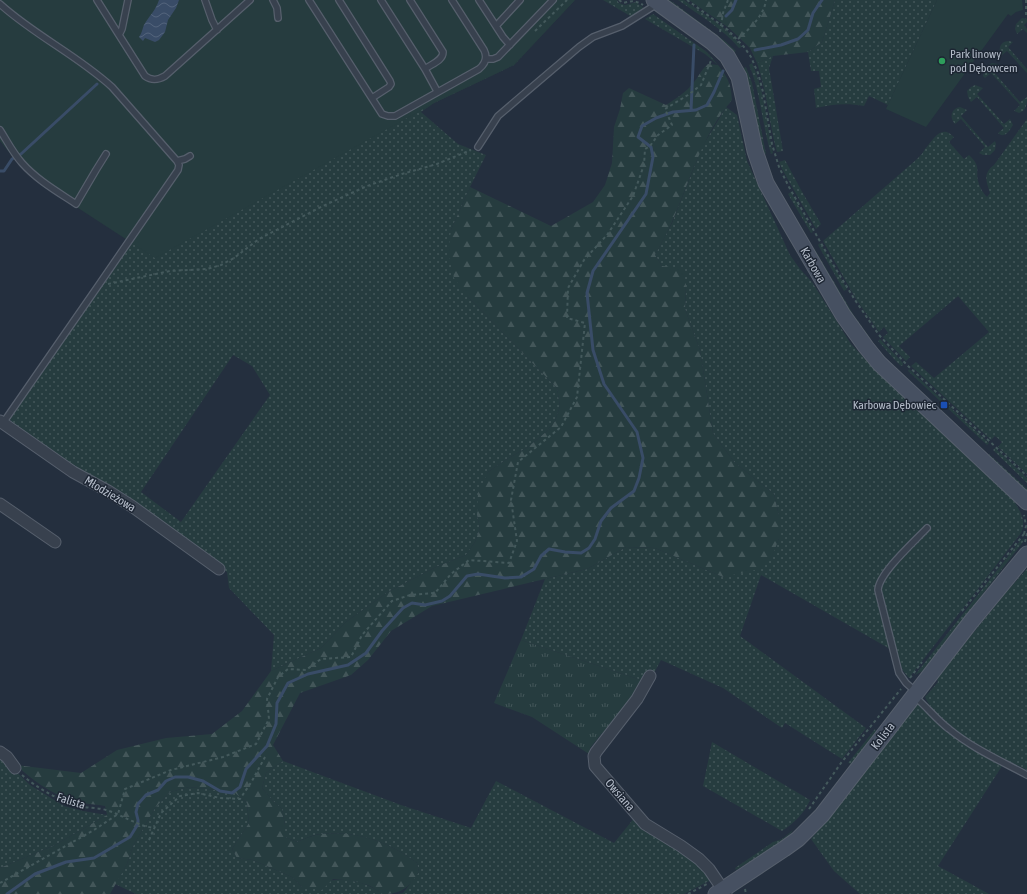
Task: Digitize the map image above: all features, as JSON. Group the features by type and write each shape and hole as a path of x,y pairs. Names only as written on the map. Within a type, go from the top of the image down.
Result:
{"street":[{"name":"Karbowa","path":"657,2 721,49 736,69 743,89 757,157 766,183 853,331 875,358 1025,505"},
{"name":"Młodzieżowa","path":"1,422 73,472 108,491 133,507 219,569"},
{"path":"0,504 55,542"},
{"name":"Kolista","path":"718,888 784,850 810,828 822,815 912,687 990,598 1025,549"},
{"name":"Owsiana","path":"650,676 637,699 596,752 594,756 595,766 645,824 699,859 709,869 718,888"},
{"path":"0,752 7,757 15,768"}],"lane":[{"path":"97,0 145,76 152,80 165,76 250,0"},
{"path":"119,35 122,29 128,0"},
{"path":"205,0 217,30"},
{"path":"273,0 277,8 278,18"},
{"path":"309,0 382,114 388,116 395,116 437,91 479,70 484,65 486,59 484,50 452,0"},
{"path":"339,0 390,81 391,84 389,87 372,98"},
{"path":"381,0 425,69 437,91"},
{"path":"410,0 443,52 441,59 425,69"},
{"path":"496,26 520,0"},
{"path":"486,59 498,57 553,0"},
{"path":"482,1 503,37 510,45"},
{"path":"478,147 498,116 579,47 593,37 622,26 657,2"},
{"path":"0,4 33,31 84,63 100,76 112,87 179,165 178,170 98,286 1,422"},
{"path":"0,130 10,148 23,164 40,180 76,204 106,154"},
{"path":"177,161 185,160 190,156"},
{"path":"927,528 885,573 878,590 897,667 902,678 912,687 922,702 948,729 971,745 1027,775"}],"path":[{"path":"687,0 728,30 738,39 751,57 758,73 763,92 772,144 779,167 789,187 855,300 879,336 899,358 1027,476"},
{"path":"714,29 719,33 723,13 728,0"},
{"path":"738,39 753,26 765,6 766,0"},
{"path":"1026,0 1026,15"},
{"path":"0,883 94,830 118,814 126,790 171,770 223,757 256,744 269,719 267,699 278,677 288,669 306,670 321,659 351,657 362,635 392,601 410,595 435,593 450,574 470,560 509,563 517,541 511,500 518,462 561,427 577,397 585,323 567,318 568,288 584,260 607,235 633,196 644,165 645,149 650,146 658,135 672,125 665,108 688,95 701,85 713,55"},
{"path":"98,286 170,271 207,269 221,265 234,258 260,239 323,206 367,186 437,164 478,147"},
{"path":"1025,505 1025,549"},
{"path":"959,614 1026,534"},
{"path":"813,809 830,783 912,687 926,658"},
{"path":"805,814 841,763 912,687"},
{"path":"149,840 161,813 180,796 198,793 220,798 240,799 265,757"},
{"name":"Falista","path":"15,768 33,784 69,803 104,809 138,824 154,828"},
{"path":"688,894 718,888"}],"green space":[{"path":"0,0 575,0 514,65 434,103 155,258 38,182 20,166 0,141"},
{"path":"575,0 514,65 434,103 421,112 458,144 486,155 451,230 468,297 557,388 560,406 555,421 546,432 528,447 488,472 477,515 480,528 475,542 466,555 436,567 388,592 346,622 321,648 271,671 274,635 229,588 227,572 135,504 10,424 11,420 9,418 131,242","holes":["233,355 252,366 270,395 181,522 141,492"]},
{"path":"603,0 617,0 619,3 625,5 636,2 645,9 632,17"},
{"path":"664,0 669,0 674,3 736,51 732,53"},
{"path":"678,0 684,0 715,21 730,33 742,47 739,48 718,28"},
{"path":"689,0 835,0 822,42 808,52 773,56 757,63 750,48 729,28"},
{"path":"835,0 937,0 888,105 869,96 864,106 840,104 816,108 814,89 821,87 819,71 811,71 808,52 822,42"},
{"name":"Park linowy pod Dębowcem","path":"937,0 1022,0 1023,10 1016,12 1011,16 1008,14 926,127 886,109"},
{"path":"653,14 707,52 718,65 705,54 645,19"},
{"path":"1022,18 1027,19 1027,22 1024,25 1027,29 1027,33 1023,29 1017,34 1015,29 1016,24"},
{"path":"1004,42 1013,42 1008,47 1027,69 1027,73 1007,51 1001,56 1000,46"},
{"path":"773,56 769,68 783,151 777,152 757,63"},
{"path":"752,63 763,96 773,153 771,154 765,132 759,98 749,65"},
{"path":"992,63 998,64 992,70 1020,102 1027,97 1026,107 1023,111 1019,113 1014,111 1020,105 991,73 985,78 983,76 985,67"},
{"path":"708,64 718,65 724,74 730,85 732,100 712,128 672,222 655,255 662,266 682,268 686,285 685,309 700,350 713,433 734,462 774,494 779,516 779,538 772,557 755,570 723,577 655,548 626,547 587,569 432,606 391,631 368,660 351,675 300,693 273,745 283,761 266,773 262,788 282,809 285,825 285,837 297,842 321,834 347,834 372,839 395,849 417,863 419,872 409,885 401,891 383,894 365,884 333,879 322,890 302,887 292,877 253,860 237,858 232,849 249,823 247,803 234,792 189,787 170,792 155,808 133,846 127,864 110,894 0,894 0,868 55,845 107,815 105,806 83,803 56,794 28,776 16,765 81,773 117,750 166,738 212,734 242,711 271,671 321,648 346,622 388,592 436,567 466,555 475,542 480,528 477,515 478,493 488,472 528,447 546,432 555,421 560,406 557,388 468,297 454,278 448,253 451,230 470,187 551,226 593,202 605,185 612,163 614,127 623,93 629,88 666,105 688,89"},
{"path":"746,67 752,83 766,154 763,153 742,69"},
{"path":"975,85 983,88 977,94 1004,124 1010,119 1013,125 1005,135 1000,135 998,133 1004,128 977,97 971,102 968,97 967,91"},
{"path":"726,107 737,115 747,161 790,255 812,282 851,344 880,375 1014,501 1023,520 1023,529 1021,533 909,678 903,671 897,653 761,575 740,636 866,728 842,759 785,723 782,728 723,688 661,660 653,675 644,681 521,640 545,579 587,569 626,547 655,548 723,577 772,556 779,538 779,516 774,494 734,462 713,433 700,350 685,309 686,285 662,266 655,255 672,223 702,147"},
{"path":"960,107 967,110 961,116 988,147 995,141 995,150 990,155 983,155 979,153 985,147 961,119 955,124 953,121 953,111"},
{"path":"1027,119 1027,474 998,447 1002,442 995,436 991,440 911,366 916,362 934,378 989,332 958,296 899,346 910,357 906,361 883,337 888,333 884,327 879,332 856,299 823,241 917,159 934,138 941,132 949,133 954,137 949,142 964,159 969,155 976,163 978,180 982,191 987,197 990,193 986,178 988,171 994,165"},
{"path":"785,160 821,224 816,229 782,169 779,162"},
{"path":"791,192 813,232 811,233 788,194"},
{"path":"820,243 847,289 844,291 818,245"},
{"path":"814,248 853,314 870,338 867,340 813,251"},
{"path":"880,339 903,363 903,365 901,366 878,341"},
{"path":"909,369 989,443 987,445 908,371"},
{"path":"995,448 1027,478 1027,483 993,450"},
{"path":"989,454 1027,489 1027,495 987,457"},
{"path":"1024,538 1023,542 923,671 915,675 1020,541"},
{"path":"1027,569 1027,770 994,754 954,729 936,713 925,697 938,682 937,678 1007,591"},
{"path":"521,640 644,681 607,736 602,733 590,748 593,752 592,756 532,717 494,703"},
{"path":"916,704 920,705 947,732 1002,766 938,866 989,894 860,894 834,871 811,839 836,809"},
{"path":"875,729 878,734 852,764 848,763"},
{"path":"712,742 810,800 802,814 782,831 703,786"},
{"path":"0,756 30,785 64,806 107,815 55,845 0,868"},
{"path":"283,761 401,805 471,828 496,781 614,843 635,817 687,854 705,871 711,880 684,894 398,894 403,893 419,872 417,863 395,849 372,839 346,834 320,834 297,842 285,837 285,825 282,809 262,788 266,773"},
{"path":"189,787 234,792 247,803 249,823 232,849 237,858 253,860 292,877 302,887 327,881 343,880 360,883 385,894 136,894 115,884 127,864 133,846 155,808 170,792"},
{"path":"793,830 784,840 736,870 735,868 773,842 782,839"}],"water":[{"path":"159,0 179,0 176,8 168,20 165,32 159,40 155,42 145,38 143,41 139,37 144,25 158,4"}],"waterway":[{"path":"726,16 732,10 736,0"},
{"path":"755,50 781,45 798,39 808,30 813,13 822,0"},
{"path":"691,110 694,45"},
{"path":"7,894 35,874 66,862 94,858 130,837 138,824 136,812 138,804 146,795 158,790 166,781 175,777 188,777 203,781 220,791 232,793 240,787 246,769 267,746 276,724 277,703 288,683 308,674 348,665 366,653 382,631 403,608 412,603 425,605 442,601 450,596 467,576 478,574 505,578 521,577 534,569 541,556 549,549 581,553 589,548 595,539 601,521 611,508 634,491 639,478 643,458 637,432 604,384 593,350 587,293 593,271 646,194 653,157 651,147 638,137 642,126 656,118 673,112 696,110 707,105 723,71"},
{"path":"0,171 4,171 12,159 21,154 97,84"}],"place":[{"name":"Park linowy pod Dębowcem","path":"942,61"},
{"name":"Karbowa Dębowiec","path":"944,405"}]}
